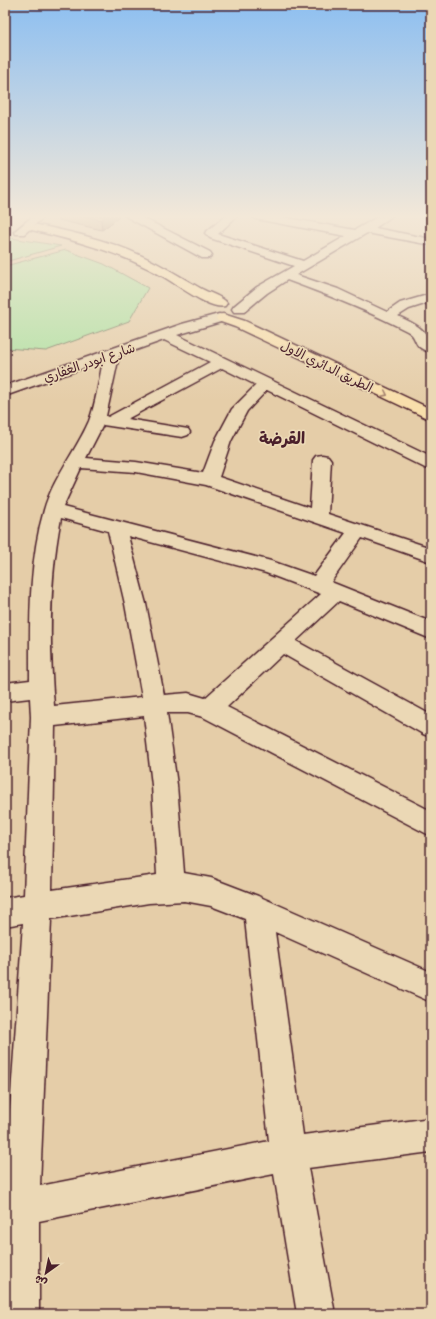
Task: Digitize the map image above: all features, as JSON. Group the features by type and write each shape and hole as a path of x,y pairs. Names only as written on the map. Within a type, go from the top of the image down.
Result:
{"main road":[{"path":"150,278 206,309 213,304 222,302"},
{"path":"174,278 205,296 222,302"},
{"name":"الطريق الدائري الاول","path":"222,302 232,304 249,318 431,402"},
{"name":"الطريق الدائري الاول","path":"206,309 209,315 247,327 431,415"},
{"path":"221,318 232,317 239,310"}],"street":[{"path":"239,310 262,290 283,278"},
{"path":"291,278 333,292 414,329 419,334 424,345 431,348"},
{"path":"222,302 262,290"},
{"path":"389,317 405,304 431,298"},
{"name":"شارع ابودر الغفاري","path":"169,334 206,309"},
{"name":"شارع ابودر الغفاري","path":"5,391 169,334 221,318"},
{"path":"169,334 220,363 431,464"},
{"path":"20,1314 13,1208 38,906 43,717 41,688 41,590 46,546 53,510 62,488 76,462 103,421 112,354"},
{"path":"103,421 171,390 220,363"},
{"path":"209,480 223,441 240,409 265,384"},
{"path":"103,421 182,432"},
{"path":"318,516 322,460"},
{"path":"76,462 136,467 209,480 431,555"},
{"path":"53,510 271,568 431,631"},
{"path":"116,527 138,616 154,704 166,793 171,888"},
{"path":"210,709 281,643 327,589 358,530"},
{"path":"281,643 431,727"},
{"path":"5,692 41,688"},
{"path":"43,717 154,704 188,703 210,709 431,824"},
{"path":"5,912 149,889 184,887 211,892 258,910 431,987"},
{"path":"258,910 288,1154 316,1314"},
{"path":"13,1208 288,1154 431,1135"}],"green space":[{"path":"5,278 129,278 148,288 129,321 46,351 5,348"}],"district":[{"name":"القرضة","path":"282,438"}]}
